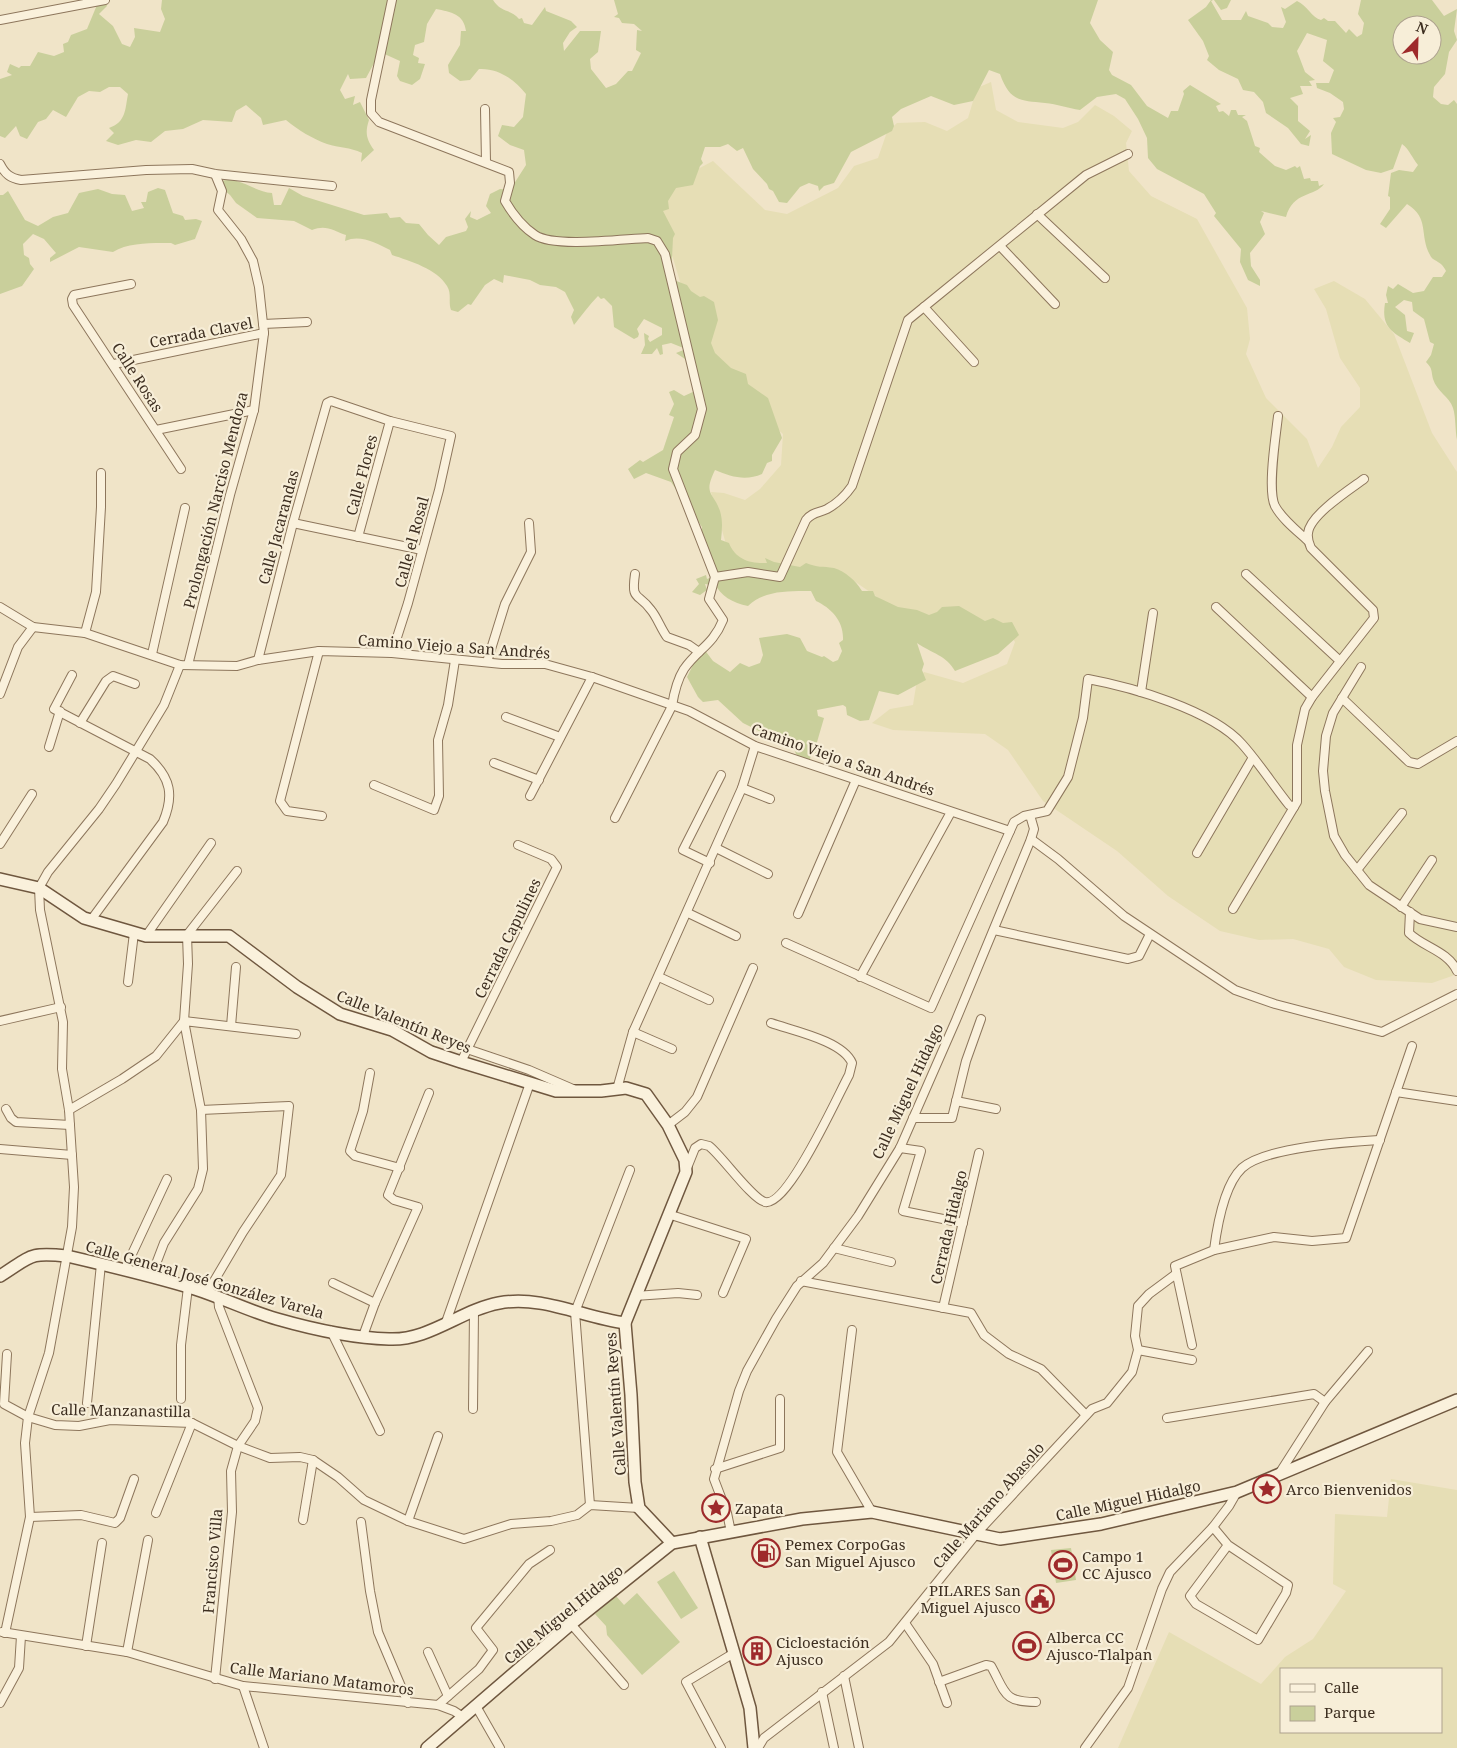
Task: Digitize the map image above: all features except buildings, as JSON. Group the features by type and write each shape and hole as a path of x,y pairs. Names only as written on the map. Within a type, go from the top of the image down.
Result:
{"street":[{"path":"0,20 105,0"},
{"path":"392,0 371,100 371,113 379,122 509,172 510,183 505,201 512,213 535,235 551,242 648,238 657,241 665,254 702,409 695,435 678,452 673,469 715,577 709,599 723,620 717,634 684,669 675,689 672,706 614,818"},
{"path":"485,109 486,162"},
{"path":"715,577 748,572 780,578 806,520 811,514 825,510 844,497 852,486 908,320 1086,175 1128,154"},
{"path":"0,164 5,173 21,180 146,170 192,169 215,174 332,186"},
{"name":"Prolongación Narciso Mendoza","path":"39,888 48,872 99,809 164,705 184,665 254,410 264,333 259,287 253,261 241,239 218,210 222,191 215,174"},
{"path":"1037,214 1105,278"},
{"path":"1000,246 1055,304"},
{"name":"Calle Rosas","path":"131,284 74,295 72,299 73,304 181,469"},
{"path":"924,307 974,362"},
{"path":"262,324 307,322"},
{"name":"Cerrada Clavel","path":"114,364 264,333"},
{"name":"Calle Jacarandas","path":"258,660 293,523 329,401 390,421"},
{"path":"156,430 254,410"},
{"path":"1233,908 1297,802 1297,745 1305,709 1312,697 1374,618 1374,610 1311,548 1307,540 1290,525 1274,505 1272,490 1278,416"},
{"name":"Calle el Rosal","path":"390,421 451,436 439,490 408,603 392,653"},
{"name":"Calle Flores","path":"358,537 390,421"},
{"path":"85,633 96,592 101,507 100,473"},
{"path":"1307,540 1308,531 1316,518 1364,479"},
{"path":"152,654 185,508"},
{"path":"293,523 422,550"},
{"path":"487,662 505,604 531,552 529,523"},
{"path":"635,574 633,590 638,600 651,610 667,637 689,645 699,652"},
{"path":"1246,574 1340,661"},
{"path":"1216,607 1312,697"},
{"name":"Camino Viejo a San Andrés","path":"0,608 33,627 85,633 184,665 237,666 258,660 319,652 392,653 455,660 545,664 592,676 689,711 755,746 1010,832"},
{"path":"1141,692 1153,613"},
{"path":"0,694 18,647 33,627"},
{"path":"319,652 280,801 287,811 322,816"},
{"path":"374,785 434,810 439,796 438,740 448,705 455,660"},
{"path":"1361,667 1333,714 1326,736 1323,771 1324,791 1334,836 1356,870 1369,885 1420,919 1457,928"},
{"path":"72,675 54,709 150,759 162,770 169,786 170,806 163,822 91,920"},
{"path":"80,723 106,681 113,676 124,678 134,684"},
{"path":"530,796 592,676"},
{"path":"786,942 930,1008 1014,822 1030,815 1047,811 1068,777 1084,718 1088,679 1141,692 1195,714 1225,730 1242,744 1289,805 1294,807"},
{"path":"1342,698 1408,762 1418,764 1457,741"},
{"path":"49,747 60,711"},
{"path":"506,717 560,738"},
{"path":"617,1089 633,1032 688,914 742,788 755,746"},
{"path":"1197,853 1252,759"},
{"path":"494,763 539,780"},
{"path":"710,863 683,850 721,776"},
{"path":"798,914 856,780"},
{"path":"742,788 770,799"},
{"path":"0,844 32,794"},
{"path":"860,977 951,812"},
{"path":"1356,870 1402,813"},
{"path":"1030,815 1034,829 1031,839 1124,916 1235,990 1275,1004 1382,1032 1457,994"},
{"name":"Calle Miguel Hidalgo","path":"731,1532 727,1513 716,1489 714,1479 715,1469 747,1371 776,1319 801,1281 822,1263 834,1248 866,1204 900,1148 1031,839"},
{"path":"146,936 211,842"},
{"name":"Cerrada Capulines","path":"461,1062 557,867 551,860 518,845"},
{"path":"716,848 768,874"},
{"path":"1401,907 1432,860"},
{"path":"151,1277 164,1243 198,1189 203,1169 201,1110 184,1021 188,964 187,935 237,871"},
{"name":"Calle Valentín Reyes","path":"0,879 39,888 91,920 146,936 230,936 297,987 340,1014 392,1030 432,1052 461,1062 556,1091 626,1088 646,1094 668,1125 685,1160 686,1172 625,1323 635,1482 639,1508"},
{"path":"2,1632 30,1517 25,1443 28,1417 49,1353 72,1227 74,1187 69,1110 62,1069 62,1007 49,958 40,910 39,888"},
{"path":"1410,912 1409,933 1414,938 1437,950 1452,963 1457,971"},
{"path":"688,914 736,936"},
{"path":"994,930 1128,959 1138,956 1150,934"},
{"path":"128,982 134,933"},
{"path":"230,1026 236,967"},
{"path":"668,1125 685,1112 697,1096 752,968"},
{"path":"659,977 709,1000"},
{"path":"0,1021 62,1007"},
{"path":"913,1118 952,1118 966,1061 981,1019"},
{"path":"184,1021 296,1034"},
{"path":"69,1110 122,1079 156,1056 184,1021"},
{"path":"686,1172 695,1148 701,1144 709,1146 754,1196 764,1202 772,1202 779,1197 799,1170 845,1083 852,1063 848,1054 834,1045 771,1022"},
{"path":"633,1032 672,1049"},
{"path":"1192,1360 1138,1350 1134,1336 1138,1306 1148,1294 1176,1270 1214,1250 1274,1237 1312,1241 1346,1238 1412,1046"},
{"path":"467,1049 529,1070 579,1091"},
{"path":"370,1073 363,1111 350,1152 355,1156 400,1168"},
{"path":"445,1326 530,1083"},
{"path":"1396,1092 1457,1100"},
{"path":"363,1336 375,1303 418,1208 389,1198 389,1191 429,1093"},
{"path":"956,1101 996,1109"},
{"path":"201,1110 289,1106 281,1175 243,1232 212,1295"},
{"path":"6,1109 11,1118 16,1122 70,1125"},
{"path":"1214,1250 1222,1208 1232,1184 1241,1170 1249,1163 1296,1150 1380,1140"},
{"path":"900,1148 921,1151 903,1211 963,1223"},
{"path":"0,1149 72,1156"},
{"name":"Cerrada Hidalgo","path":"943,1308 979,1153"},
{"path":"590,1506 575,1312 630,1170"},
{"path":"125,1269 167,1180"},
{"path":"668,1214 746,1240 723,1293"},
{"path":"834,1248 891,1262"},
{"name":"Calle General José González Varela","path":"0,1276 28,1257 45,1254 67,1256 125,1269 188,1287 277,1319 331,1331 388,1339 410,1338 445,1326 474,1311 497,1303 516,1300 536,1301 625,1323"},
{"path":"87,1403 101,1264"},
{"path":"1176,1270 1192,1345"},
{"path":"801,1281 971,1314 979,1329 990,1340 1009,1354 1041,1369 1086,1415"},
{"path":"333,1283 375,1303"},
{"path":"181,1399 181,1345 188,1287"},
{"path":"635,1296 678,1293 697,1295"},
{"name":"Francisco Villa","path":"212,1295 219,1307 258,1408 255,1421 238,1446 231,1471 232,1512 215,1679"},
{"path":"473,1409 474,1311"},
{"path":"852,1330 836,1452 872,1512"},
{"path":"331,1331 380,1431"},
{"name":"Calle Mariano Abasolo","path":"756,1748 764,1738 889,1642 977,1534 1086,1415 1092,1409 1108,1403 1132,1372 1138,1350"},
{"path":"1279,1474 1325,1402 1368,1351"},
{"name":"Calle Manzanastilla","path":"7,1354 4,1404 28,1417 55,1425 79,1426 110,1420 192,1423 238,1446 270,1458 300,1457 313,1460"},
{"path":"1167,1418 1314,1394 1325,1402"},
{"path":"715,1469 780,1448 780,1399"},
{"name":"Calle Miguel Hidalgo","path":"427,1748 571,1624 672,1543 802,1519 872,1512 1000,1539 1101,1524 1237,1492 1457,1400"},
{"path":"156,1513 192,1423"},
{"path":"408,1521 438,1436"},
{"path":"303,1520 313,1460 338,1477 364,1500 408,1521 464,1539 511,1524 551,1522 577,1515 590,1506 639,1508 672,1543"},
{"path":"30,1517 81,1515 115,1523 120,1518 134,1479"},
{"path":"1085,1748 1128,1688 1170,1572 1213,1527 1237,1492"},
{"path":"361,1522 370,1591 378,1632 408,1704"},
{"path":"1213,1527 1228,1545 1288,1584 1286,1593 1258,1640 1196,1604 1190,1596 1228,1545"},
{"path":"700,1537 750,1708 756,1748"},
{"path":"127,1652 148,1540"},
{"path":"86,1646 102,1543"},
{"path":"438,1705 479,1669 493,1650 476,1628 529,1564 550,1550"},
{"path":"906,1623 933,1664 947,1703"},
{"path":"571,1624 624,1685"},
{"name":"Calle Mariano Matamoros","path":"2,1632 127,1652 243,1686 408,1704 438,1705 454,1711 463,1717"},
{"path":"0,1702 19,1668 22,1636"},
{"path":"428,1652 448,1696"},
{"path":"721,1748 686,1682 734,1653"},
{"path":"939,1682 986,1665 990,1666 1009,1697 1017,1702 1036,1702"},
{"path":"844,1676 859,1748"},
{"path":"243,1686 264,1748"},
{"path":"822,1692 834,1748"},
{"path":"476,1706 500,1748"}],"shaded area":[{"path":"991,82 996,110 1018,122 1063,128 1078,122 1095,105 1114,116 1132,131 1126,143 1129,171 1151,196 1197,219 1247,308 1250,339 1246,354 1266,398 1307,439 1318,468 1332,447 1341,427 1360,407 1360,388 1340,358 1326,309 1314,289 1334,281 1365,299 1394,334 1432,433 1457,472 1457,973 1452,976 1432,983 1376,980 1344,967 1329,949 1293,939 1259,940 1220,931 1168,896 1117,851 1043,801 1008,750 985,734 893,730 872,723 890,709 913,705 917,680 924,672 963,683 1007,664 1015,642 1003,626 964,615 927,618 902,614 854,581 742,566 730,558 711,492 724,493 745,500 760,489 781,465 783,434 705,366 673,258 660,225 660,200 694,171 713,161 765,210 787,214 838,188 854,166 878,158 887,132 897,123 925,122 947,131 968,118 977,88"},
{"path":"1391,1479 1457,1490 1457,1748 1118,1748 1169,1632 1261,1684 1285,1657 1313,1639 1346,1591 1333,1584 1335,1514 1387,1517"}],"green space":[{"path":"99,0 105,0 107,6 99,14 113,26 122,44 130,47 135,37 134,28 160,32 165,19 161,9 162,0 493,0 499,7 519,19 522,18 524,23 532,25 545,7 546,11 571,21 577,27 570,32 563,43 564,51 580,31 601,31 598,52 590,59 591,69 606,88 616,84 628,71 632,71 641,53 636,50 637,30 642,31 634,24 622,23 619,18 614,17 618,14 614,0 1098,0 1090,23 1100,40 1113,52 1109,70 1112,75 1131,85 1147,106 1168,118 1171,111 1178,111 1184,94 1183,91 1190,85 1221,104 1216,106 1219,112 1223,111 1229,116 1231,110 1236,110 1238,115 1246,115 1242,117 1247,121 1255,146 1260,148 1259,152 1275,166 1286,170 1300,166 1304,179 1310,178 1311,181 1318,181 1319,186 1324,184 1294,203 1286,217 1261,211 1264,213 1260,222 1265,234 1250,253 1251,266 1260,280 1260,286 1248,280 1240,262 1241,249 1214,216 1216,213 1204,194 1157,169 1148,158 1147,138 1138,119 1125,99 1116,94 1097,97 1080,110 1022,100 1012,95 1000,74 989,70 973,101 954,105 931,96 901,109 892,117 894,126 892,131 851,152 834,183 824,186 819,191 818,186 809,183 800,187 787,203 779,202 773,191 769,189 767,184 753,169 743,148 737,151 728,144 720,147 705,147 701,159 703,163 693,185 676,188 668,201 669,209 663,211 675,234 673,238 671,279 687,285 691,291 700,297 704,296 714,302 718,320 711,343 715,353 731,368 746,374 748,384 768,398 782,438 772,455 772,461 767,463 762,474 744,478 727,475 715,470 709,489 721,515 721,540 729,543 739,557 755,563 767,563 765,558 774,562 800,567 806,563 834,568 850,577 862,591 873,591 875,596 898,607 917,610 929,615 937,612 942,607 959,606 985,621 993,618 1003,623 1012,622 1019,635 998,654 955,671 948,661 917,643 924,664 922,670 926,680 898,695 879,691 869,720 860,721 847,715 846,707 843,705 817,710 818,716 824,718 815,749 821,754 811,754 809,765 796,754 794,749 770,734 767,735 743,723 718,700 703,702 698,697 687,677 699,653 704,649 713,661 730,672 740,663 749,667 760,663 763,655 759,638 787,634 800,638 807,651 822,657 824,656 833,662 838,660 842,651 839,643 843,640 843,633 836,616 827,607 816,601 811,591 778,592 762,597 748,606 728,598 714,582 711,585 705,584 707,590 700,595 692,592 699,584 696,579 706,575 707,579 712,577 702,536 702,527 671,482 646,473 634,479 628,469 640,460 643,462 663,450 674,417 669,415 674,404 669,392 674,390 684,396 695,391 698,382 690,376 695,375 688,361 676,353 686,349 671,343 662,345 663,354 660,355 657,348 652,354 641,354 645,345 644,333 649,336 650,342 662,335 662,328 644,319 637,329 638,337 634,339 614,327 612,306 604,298 601,299 598,296 574,325 571,317 574,310 565,292 556,287 540,285 530,280 504,275 503,283 494,279 485,285 471,305 468,304 458,312 451,310 447,286 443,280 430,270 392,255 390,250 368,240 356,238 345,241 346,235 330,229 317,228 312,230 294,221 257,218 236,203 219,186 221,181 241,182 259,190 272,193 274,205 281,205 289,188 303,196 364,215 387,213 390,218 400,217 406,223 419,224 439,245 446,237 466,231 468,227 465,219 471,211 470,217 477,220 491,213 486,206 490,194 500,189 510,190 526,165 524,150 510,145 498,136 502,125 514,127 523,117 526,94 511,79 493,70 479,69 470,80 460,81 449,73 448,65 460,45 461,31 466,31 460,17 436,9 427,24 424,42 415,45 413,55 419,58 418,63 425,64 420,79 412,85 400,81 397,76 400,61 380,52 366,78 350,79 348,74 340,90 345,99 355,96 353,105 360,102 369,120 367,135 374,150 361,162 362,153 322,142 306,134 286,120 263,125 261,118 246,105 236,111 232,122 203,120 183,129 165,131 151,142 136,140 118,145 106,141 114,133 109,128 119,122 124,115 128,94 120,87 109,87 100,92 89,91 78,97 66,117 53,110 46,119 38,122 27,139 20,136 16,126 5,138 0,136 0,79 12,75 7,72 10,64 19,68 21,66 30,66 38,52 54,56 64,52 63,44 68,42 71,35 87,29"},
{"path":"1211,0 1213,0 1211,1 1222,20 1241,20 1246,11 1248,16 1268,23 1272,27 1283,28 1286,22 1281,7 1285,9 1297,1 1304,5 1318,19 1324,18 1328,21 1335,21 1346,33 1349,29 1357,37 1362,34 1364,23 1358,14 1361,0 1432,0 1444,16 1457,9 1454,31 1457,40 1449,52 1445,74 1434,87 1433,97 1441,104 1448,105 1454,100 1457,104 1457,440 1453,408 1435,383 1431,368 1426,362 1431,355 1434,344 1430,342 1424,319 1413,311 1412,302 1404,300 1395,307 1405,315 1407,331 1414,333 1410,343 1389,328 1384,311 1385,303 1388,303 1386,295 1388,286 1393,289 1398,284 1413,293 1424,291 1433,277 1442,277 1446,271 1430,255 1419,215 1407,204 1386,228 1380,224 1390,209 1390,197 1388,196 1391,173 1399,170 1413,172 1418,165 1402,144 1393,169 1381,173 1366,170 1332,154 1331,133 1336,122 1333,118 1340,117 1344,109 1343,102 1330,93 1317,88 1316,83 1329,83 1334,70 1323,61 1327,40 1307,33 1297,51 1305,72 1315,80 1309,81 1312,86 1300,86 1303,94 1290,98 1298,106 1298,121 1310,131 1305,139 1311,135 1309,146 1301,144 1288,128 1266,113 1263,102 1254,92 1243,90 1238,79 1219,70 1207,60 1209,56 1203,41 1188,20 1206,7"},
{"path":"1214,0 1231,0 1227,8 1221,10"},
{"path":"158,188 165,190 173,213 183,216 185,220 196,219 202,221 195,239 175,245 171,243 149,243 126,246 113,252 79,247 50,262 50,258 56,253 44,239 33,234 23,244 24,255 29,258 30,264 34,269 22,286 0,294 0,195 8,191 25,220 38,226 53,217 68,213 79,193 98,189 112,194 125,195 132,211 144,208 141,202 146,202 148,192"},
{"name":"Campo 1 CC Ajusco","path":"1071,1548 1076,1580 1056,1583 1051,1550"},
{"path":"674,1571 698,1608 681,1619 657,1582"},
{"path":"637,1593 680,1642 642,1675 607,1635 606,1626 595,1614 616,1596 624,1605"}],"place":[{"name":"Arco Bienvenidos","path":"1267,1489"},
{"name":"Zapata","path":"716,1508"},
{"name":"Pemex CorpoGas San Miguel Ajusco","path":"766,1553"},
{"name":"Campo 1 CC Ajusco","path":"1063,1565"},
{"name":"PILARES San Miguel Ajusco","path":"1040,1599"},
{"name":"Alberca CC Ajusco-Tlalpan","path":"1027,1646"},
{"name":"Cicloestación Ajusco","path":"757,1651"}]}
